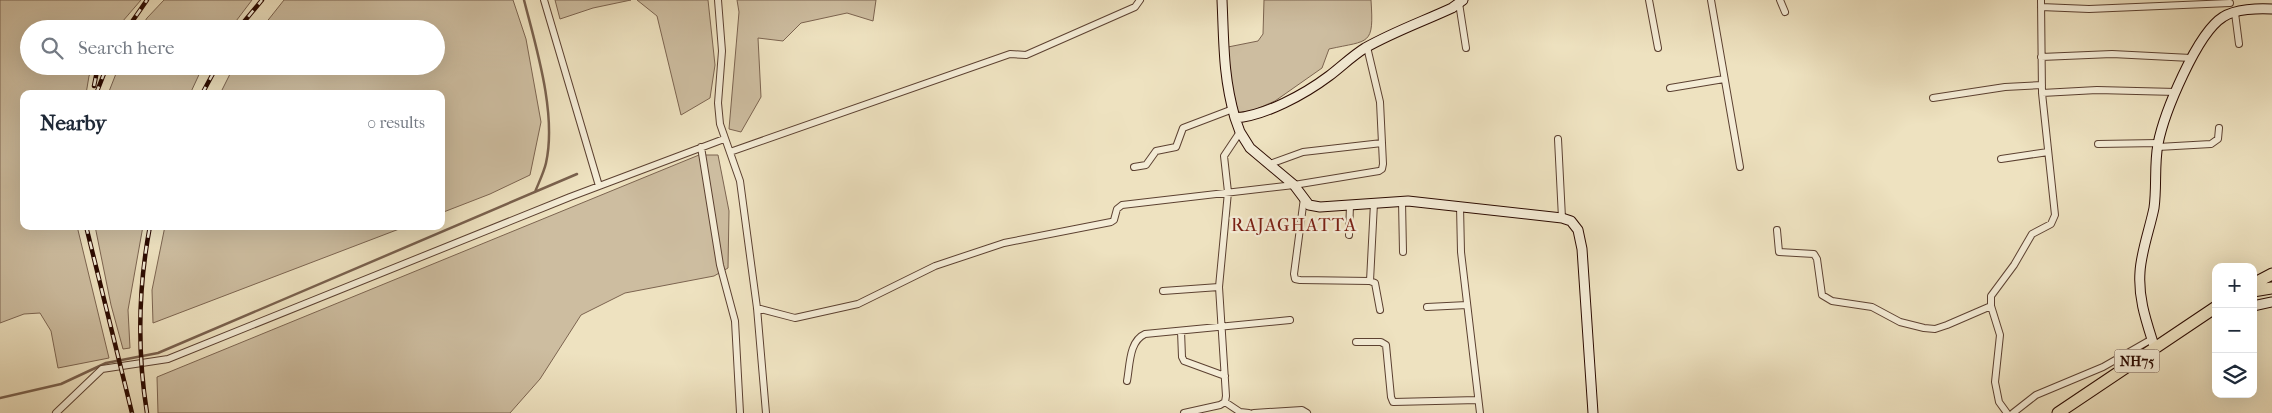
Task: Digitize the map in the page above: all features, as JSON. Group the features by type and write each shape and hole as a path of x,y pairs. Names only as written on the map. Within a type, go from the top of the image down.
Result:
{"highway":[{"path":"2257,282 2272,274"},
{"path":"2257,290 2272,288"},
{"name":"NH75","path":"2058,413 2153,344 2212,310"}],"street":[{"path":"544,0 599,186"},
{"path":"718,0 722,51 718,103 720,124 740,181 757,308 766,413"},
{"path":"730,152 1010,54 1026,55 1135,7 1140,0"},
{"path":"1222,0 1223,62 1240,132 1250,148 1294,185 1309,205 1320,207 1402,201 1562,218 1571,221 1578,230 1582,249 1592,413"},
{"path":"1649,0 1658,48"},
{"path":"1711,0 1740,167"},
{"path":"1780,0 1785,12"},
{"path":"1134,167 1146,164 1156,151 1176,148 1183,128 1234,113 1250,116 1274,108 1328,77 1349,58 1367,47 1461,1 1466,48"},
{"path":"2007,413 1999,402 1995,382 2000,335 1991,306 1993,291 2014,265 2032,234 2054,220 2042,93 2041,4 2089,9 2144,3 2230,2 2239,44"},
{"path":"2013,413 2036,395 2103,368 2153,344 2142,313 2140,271 2154,208 2158,145 2176,92 2191,58 2210,29 2223,17 2267,6"},
{"path":"757,308 796,318 858,304 935,266 1004,243 1111,222 1116,218 1117,208 1122,205 1294,185 1379,171 1382,169 1383,164 1378,91 1367,47"},
{"path":"2042,57 2112,54 2191,58"},
{"path":"1670,88 1724,79"},
{"path":"1933,98 2005,87 2042,85"},
{"path":"2042,93 2097,90 2176,92"},
{"path":"2098,144 2211,144 2218,139 2219,128"},
{"path":"1225,402 1219,286 1228,192 1225,153 1240,132"},
{"path":"56,413 102,369 168,359 599,186 724,139"},
{"path":"1558,139 1562,218"},
{"path":"1270,164 1303,152 1382,143"},
{"path":"701,148 720,265 735,321 740,413"},
{"path":"2001,159 2048,152"},
{"path":"1304,198 1295,279 1370,281 1375,283 1377,287 1380,310"},
{"path":"1402,201 1403,252"},
{"path":"1370,281 1374,203"},
{"path":"1349,235 1350,204"},
{"path":"1460,206 1461,252 1480,413"},
{"path":"1776,230 1779,252 1814,254 1817,259 1822,295 1832,301 1872,307 1900,322 1935,329 1991,306"},
{"path":"1164,291 1219,286"},
{"path":"2257,305 2272,302"},
{"path":"1427,307 1468,305"},
{"path":"1127,381 1134,343 1138,337 1144,334 1181,332 1220,326 1290,320"},
{"path":"1181,332 1182,357 1184,361 1225,376"},
{"path":"1356,342 1381,342 1386,345 1393,402 1478,400"},
{"path":"1184,413 1220,405 1225,402"},
{"path":"1225,402 1234,410 1249,413"},
{"path":"1254,413 1302,410 1308,413"}],"shaded area":[{"path":"0,0 141,0 124,20 20,20 20,75 90,75 87,90 20,90 20,230 78,230 109,358 58,368 51,331 40,313 24,314 0,323"},
{"path":"164,0 252,0 237,20 146,20"},
{"path":"284,0 513,0 526,39 541,122 530,175 490,194 445,211 445,90 222,90 230,75 445,75 445,20 268,20"},
{"path":"555,0 631,0 593,8 560,19"},
{"path":"637,0 708,0 715,65 710,98 681,115 657,16"},
{"path":"737,0 876,0 873,21 847,13 801,23 783,41 758,38 761,97 741,132 729,129 739,12"},
{"path":"1264,0 1371,0 1370,33 1361,42 1329,49 1322,68 1275,101 1252,111 1238,112 1228,70 1228,47 1258,41 1263,34"},
{"path":"115,75 199,75 192,90 110,90"},
{"path":"699,155 718,155 729,211 728,268 714,276 625,293 581,315 540,379 510,413 158,413 157,377"},
{"path":"96,230 142,230 128,310 130,348 123,349 111,305"},
{"path":"164,230 397,230 153,323 152,290"}],"waterway":[{"path":"524,0 544,81 549,123 549,144 546,163 535,192"},
{"path":"0,398 61,384 106,363 158,353 577,174"}],"railway":[{"path":"133,20 147,0"},
{"path":"245,20 262,0"},
{"path":"94,86 96,75"},
{"path":"98,90 103,75"},
{"path":"204,90 212,75"},
{"path":"87,230 132,413"},
{"path":"147,413 140,343 140,320 143,273 149,230"}],"district":[{"name":"RAJAGHATTA","path":"1294,225"}]}
